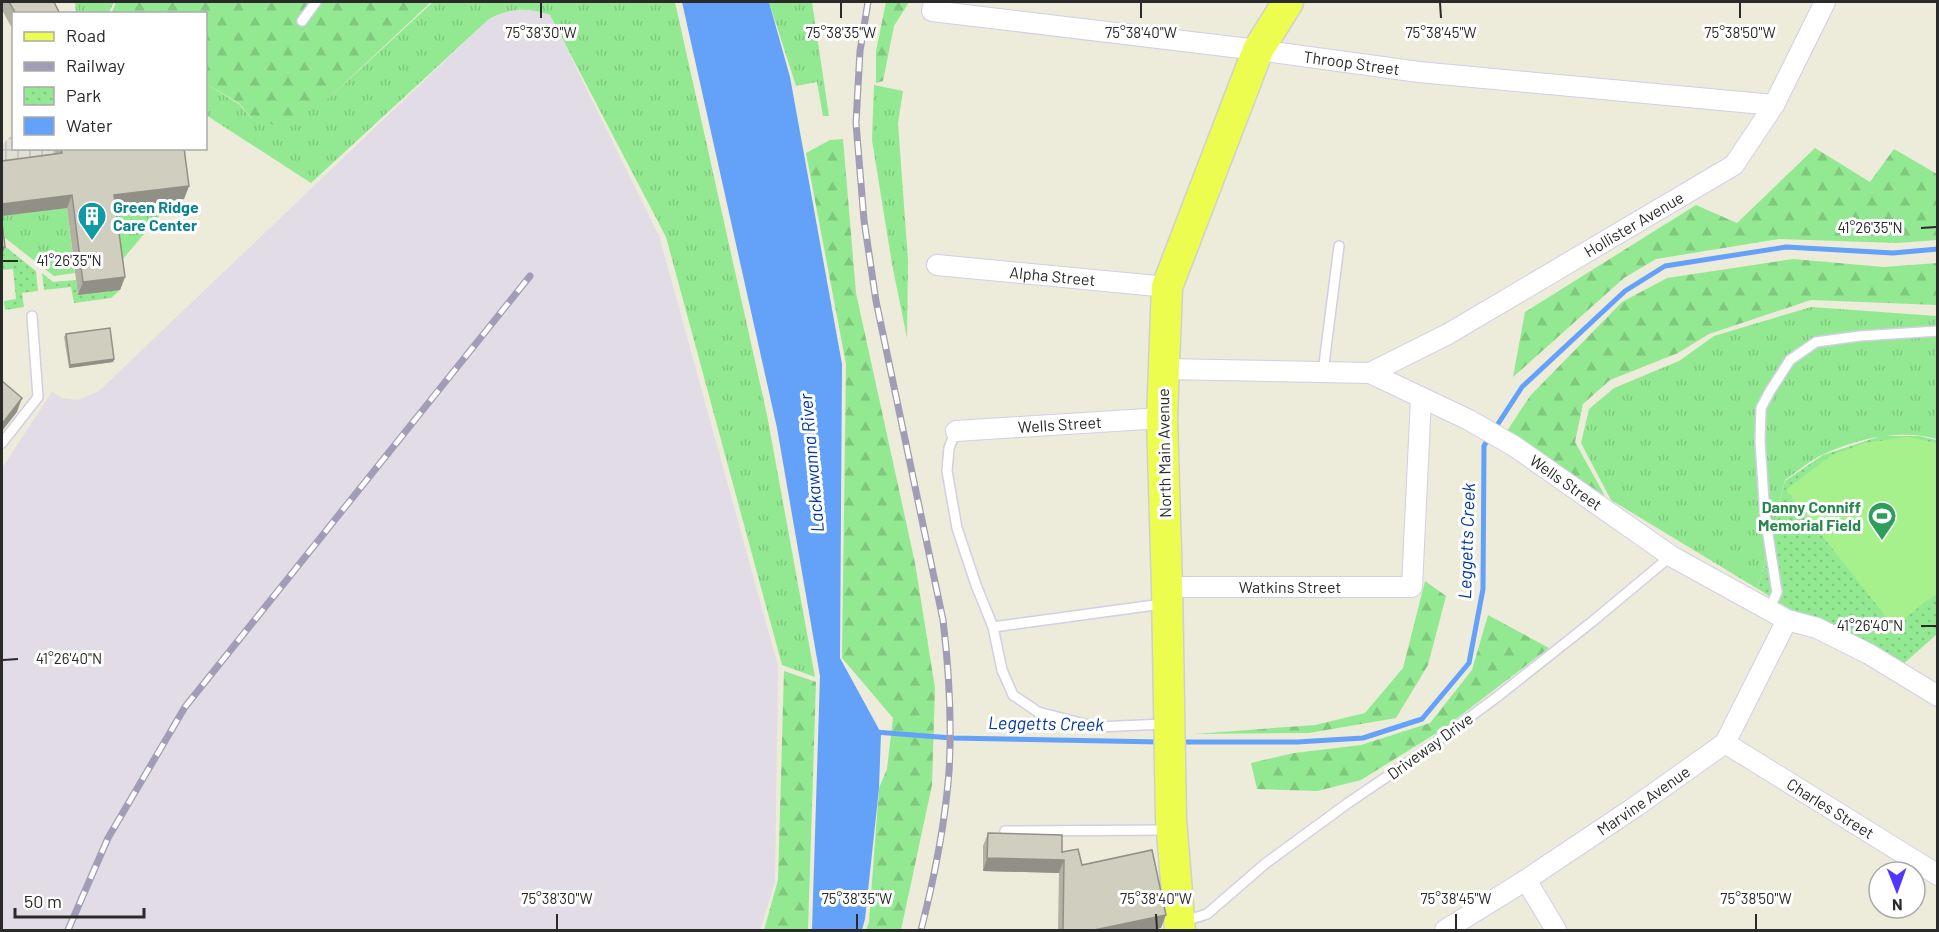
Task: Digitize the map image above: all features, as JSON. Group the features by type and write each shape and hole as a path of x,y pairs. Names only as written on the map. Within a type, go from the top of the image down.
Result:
{"main road":[{"name":"North Main Avenue","path":"1180,926 1170,774 1162,418 1167,287 1258,50 1288,2"}],"street":[{"name":"Hollister Avenue","path":"1370,373 1448,334 1734,165 1774,105 1825,2"},
{"name":"Throop Street","path":"933,6 1419,72 1774,105"},
{"name":"Alpha Street","path":"938,265 1167,287"},
{"name":"Wells Street","path":"1163,369 1370,373 1469,420 1514,446 1671,556 1787,621 1817,628 1869,654 1938,696"},
{"name":"Watkins Street","path":"1167,595 1412,587 1421,398"},
{"name":"Wells Street","path":"956,431 1162,418"},
{"name":"Marvine Avenue","path":"1444,930 1526,880 1725,743 1787,621"},
{"name":"Charles Street","path":"1725,743 1938,875"},
{"path":"1526,880 1556,930"}],"lane":[{"path":"302,21 316,2"},
{"path":"1323,372 1339,246"},
{"path":"2,443 38,397 32,316"},
{"path":"1769,610 1777,592 1765,516 1760,441 1761,408 1770,391 1790,360 1816,342 1860,336 1938,331"},
{"path":"956,431 949,448 947,471 957,528 993,627 1002,670 1013,695 1038,712 1096,727 1170,726"},
{"name":"Driveway Drive","path":"1180,926 1207,914 1266,863 1497,697 1671,556"},
{"path":"993,627 1167,595"},
{"path":"1005,831 1172,830"}],"shaded area":[{"path":"534,9 550,15 659,236 778,666 775,881 760,930 2,930 2,468 52,392 62,398 78,400 99,391 489,19 504,11"},
{"path":"12,135 12,150 54,150 57,167 2,174 2,145"}],"green space":[{"path":"75,2 114,2 109,12 76,12"},
{"path":"116,2 431,2 330,97 300,116 274,125 252,119 239,103 207,85 207,12 112,12"},
{"path":"433,2 675,2 767,415 815,677 782,665 666,237 550,15 519,10 489,19 311,183 207,116 207,85 239,104 252,119 330,97"},
{"path":"769,2 812,2 829,116 823,116 817,82 796,86"},
{"path":"886,2 909,2 894,26 883,81 876,83 876,51"},
{"path":"874,85 903,91 898,123 908,260 907,338 892,264 872,140"},
{"path":"843,139 856,293 915,563 935,688 932,785 901,930 866,930 869,922 879,788 887,769 893,718 842,658 846,364 806,153 830,140"},
{"path":"1815,148 1870,182 1894,149 1937,174 1937,240 1897,243 1779,239 1656,259 1624,278 1513,377 1525,312 1696,205 1737,223"},
{"path":"172,201 117,266 110,209"},
{"path":"67,208 75,273 54,276 5,238 2,216"},
{"path":"2,244 36,271 38,291 22,293 24,307 5,310 4,301 16,299 13,269 2,270"},
{"path":"1793,259 1884,267 1937,263 1937,305 1811,300 1709,334 1678,353 1610,380 1583,404 1575,442 1605,496 1507,431 1530,396 1622,302 1667,278"},
{"path":"42,273 53,282 76,280 78,295 120,290 111,298 74,303 71,287 44,290"},
{"path":"1811,307 1937,316 1937,439 1894,435 1865,440 1837,448 1819,457 1785,480 1758,589 1611,500 1581,443 1589,409 1614,388 1679,361 1714,336"},
{"path":"1881,436 1919,436 1937,440 1937,634 1901,666 1796,613 1758,589 1785,481 1823,455"},
{"name":"Danny Conniff Memorial Field","path":"1907,437 1937,443 1937,593 1894,627 1786,490 1830,456 1865,443"},
{"path":"1425,581 1446,596 1428,665 1396,718 1309,733 1194,734 1315,725 1365,713 1403,668"},
{"path":"1488,615 1549,648 1443,729 1361,780 1317,791 1257,789 1251,763 1294,753 1361,745 1430,723 1472,670"},
{"path":"784,671 816,682 808,930 764,930 778,880"}],"water":[{"name":"Lackawanna River","path":"682,2 769,2 790,77 842,364 840,658 881,733 879,788 862,930 812,930 820,676 777,428"}],"building":[{"path":"9,2 54,2 59,12 15,12"},
{"name":"Green Ridge Care Center","path":"61,150 184,150 189,186 114,195 125,277 83,282 72,195 2,204 2,161 62,153"},
{"path":"2,221 5,247 2,247"},
{"path":"110,328 114,359 70,365 66,334"},
{"path":"2,381 22,398 2,424"},
{"path":"988,833 1062,835 1062,852 1078,849 1082,865 1152,850 1166,915 1094,930 1063,930 1064,860 987,858"}],"waterway":[{"name":"Leggetts Creek","path":"1494,430 1522,387 1625,291 1665,266 1786,247 1893,253 1938,249"},
{"name":"Leggetts Creek","path":"1178,742 1297,742 1363,738 1422,719 1469,663 1483,589 1484,446 1489,437"},
{"name":"Leggetts Creek","path":"875,732 952,738 1160,742"}],"railway":[{"path":"868,2 860,51 856,123 864,220 876,301 943,620 948,677 950,734 945,812 921,930"},
{"path":"68,930 108,838 185,707 530,276"}],"place":[{"name":"Green Ridge Care Center","path":"92,242"},
{"name":"Danny Conniff Memorial Field","path":"1882,542"}]}
